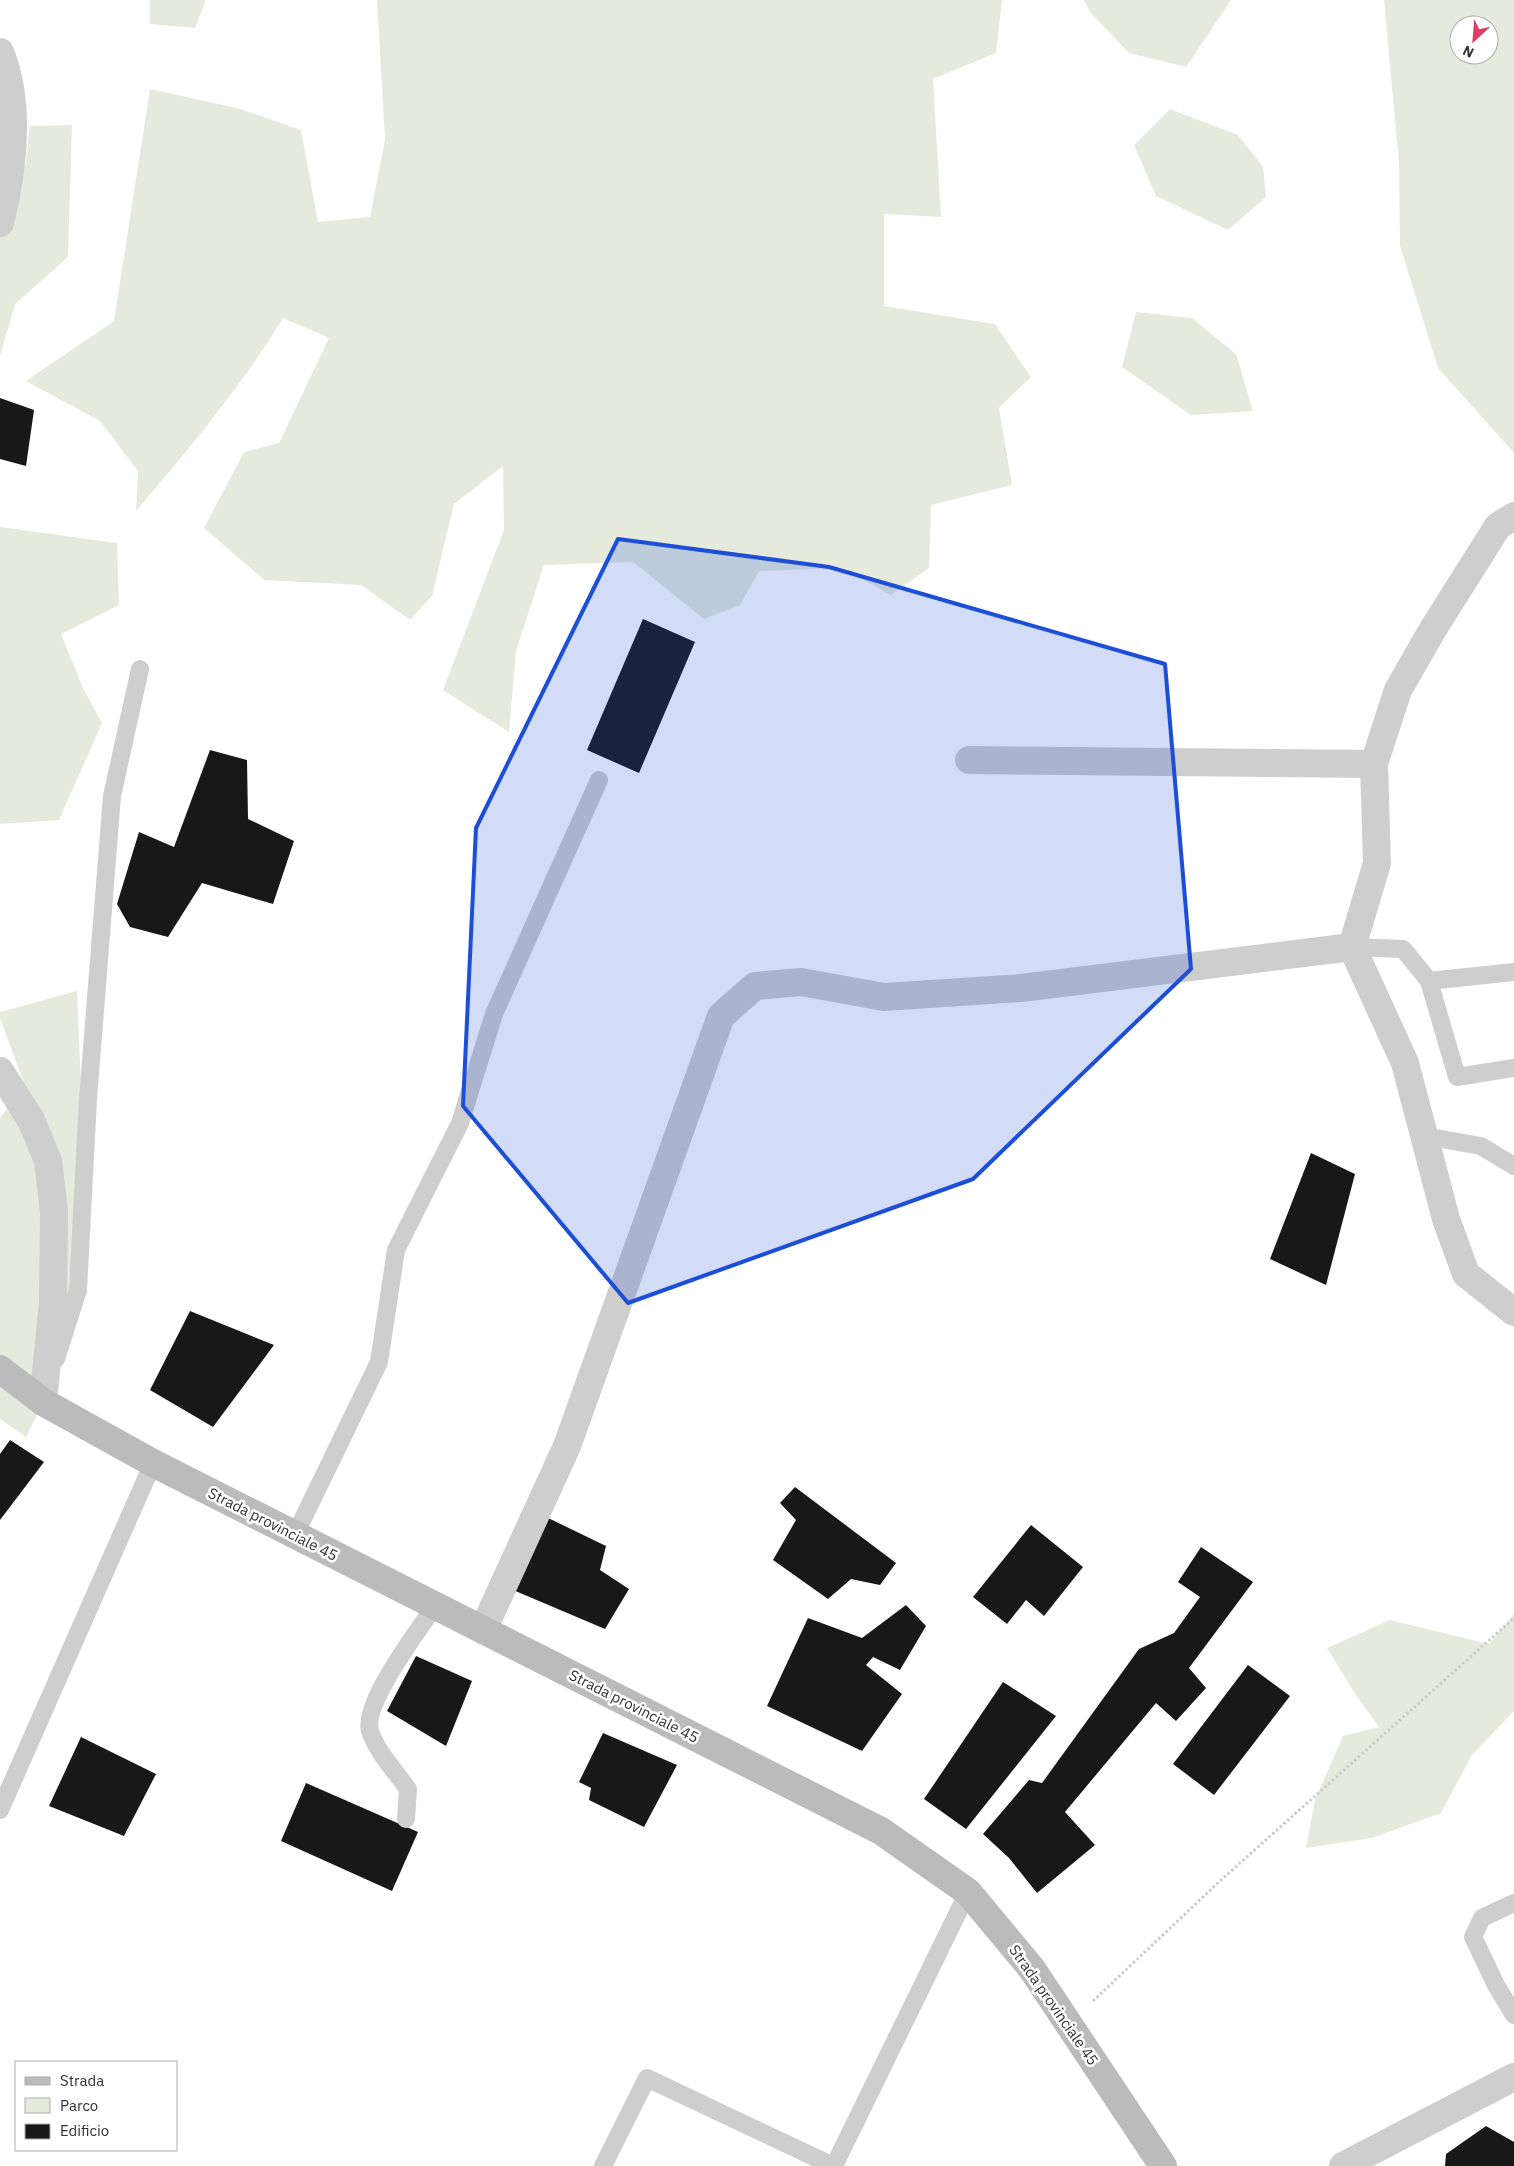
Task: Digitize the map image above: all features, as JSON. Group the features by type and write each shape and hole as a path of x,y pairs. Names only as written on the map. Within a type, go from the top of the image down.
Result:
{"main road":[{"name":"Strada provinciale 45","path":"0,1369 43,1402 153,1463 880,1831 968,1892 1032,1969 1163,2166"}],"street":[{"path":"0,52 7,70 14,117 5,203 0,223"},
{"path":"1514,516 1498,526 1432,629 1398,690 1374,764 1377,863 1352,947 1405,1062 1446,1219 1466,1274 1514,1312"},
{"path":"969,760 1374,764"},
{"path":"483,1630 567,1446 721,1016 755,986 801,982 884,997 972,992 1021,988 1352,947"},
{"path":"0,1071 30,1120 48,1161 54,1212 53,1302 43,1402"},
{"path":"1343,2166 1514,2077"}],"lane":[{"path":"43,1402 78,1290 88,1100 112,796 140,669"},
{"path":"295,1535 379,1362 396,1250 460,1123 494,1014 600,780"},
{"path":"1352,947 1403,950 1429,981 1457,1077 1514,1068"},
{"path":"1429,981 1514,972"},
{"path":"1424,1136 1481,1146 1514,1166"},
{"path":"0,1810 153,1463"},
{"path":"406,1819 408,1789 381,1752 370,1729 374,1705 389,1674 435,1606"},
{"path":"603,2166 647,2078 834,2166 968,1892"},
{"path":"1514,1903 1482,1918 1473,1937 1496,1985 1514,2015"}],"path":[{"path":"1069,2024 1221,1880 1514,1618"}],"highlighted area":[{"path":"618,539 829,567 1165,664 1191,969 973,1179 628,1303 463,1106 476,828"}],"green space":[{"path":"150,0 206,0 195,28 150,24"},
{"path":"377,0 1002,0 996,53 933,79 941,217 884,214 884,306 995,324 1031,377 999,408 1012,485 931,505 929,568 891,595 841,568 759,571 740,605 704,619 633,562 544,565 516,651 509,732 443,690 504,530 503,466 454,504 432,596 410,620 361,585 264,580 204,528 244,452 279,443 329,338 283,318 232,393 195,441 136,511 138,471 100,421 26,381 114,321 150,89 237,108 301,130 318,222 370,217 385,139"},
{"path":"1084,0 1231,0 1186,67 1129,53 1091,13"},
{"path":"1384,0 1514,0 1514,453 1438,368 1400,246 1399,163"},
{"path":"1170,109 1238,135 1263,167 1266,197 1228,230 1156,196 1134,145"},
{"path":"72,125 68,257 15,304 0,356 0,173 26,165 29,126"},
{"path":"1136,312 1192,318 1236,354 1253,411 1191,415 1122,367"},
{"path":"0,527 117,543 119,605 61,634 83,688 102,723 59,820 0,824"},
{"path":"77,991 86,1208 62,1365 26,1437 0,1419 0,1118 25,1086 0,1018 0,1012"},
{"path":"1514,1614 1514,1711 1472,1755 1441,1813 1372,1838 1306,1848 1315,1800 1343,1736 1379,1727 1357,1697 1327,1648 1390,1620 1489,1644"}],"building":[{"path":"0,398 34,410 26,466 0,459"},
{"path":"643,619 695,642 639,773 587,750"},
{"path":"210,750 247,760 248,819 294,841 273,904 202,883 168,937 130,927 117,904 139,832 174,847"},
{"path":"1311,1153 1355,1174 1326,1285 1270,1259"},
{"path":"190,1311 274,1345 213,1427 150,1390"},
{"path":"10,1440 44,1462 0,1520 0,1454"},
{"path":"795,1487 896,1563 880,1585 851,1579 828,1599 773,1560 796,1520 780,1503"},
{"path":"544,1516 606,1546 600,1570 629,1589 605,1629 513,1590"},
{"path":"1031,1525 1083,1567 1044,1616 1026,1600 1007,1624 973,1597"},
{"path":"1201,1547 1253,1582 1189,1668 1206,1688 1176,1721 1156,1703 1065,1812 1095,1845 1037,1893 1009,1858 983,1834 1029,1780 1042,1783 1139,1649 1174,1633 1200,1597 1178,1582"},
{"path":"906,1605 926,1626 900,1670 873,1657 866,1665 902,1694 862,1751 767,1706 808,1618 862,1638"},
{"path":"416,1656 472,1681 446,1746 387,1711"},
{"path":"1248,1665 1290,1696 1214,1795 1173,1764"},
{"path":"1003,1682 1056,1716 966,1829 924,1799"},
{"path":"603,1733 677,1765 644,1827 589,1800 591,1788 579,1782"},
{"path":"81,1737 156,1774 124,1836 49,1806"},
{"path":"306,1783 418,1832 392,1891 281,1841"},
{"path":"1486,2126 1514,2142 1514,2166 1445,2166 1446,2154"}]}
